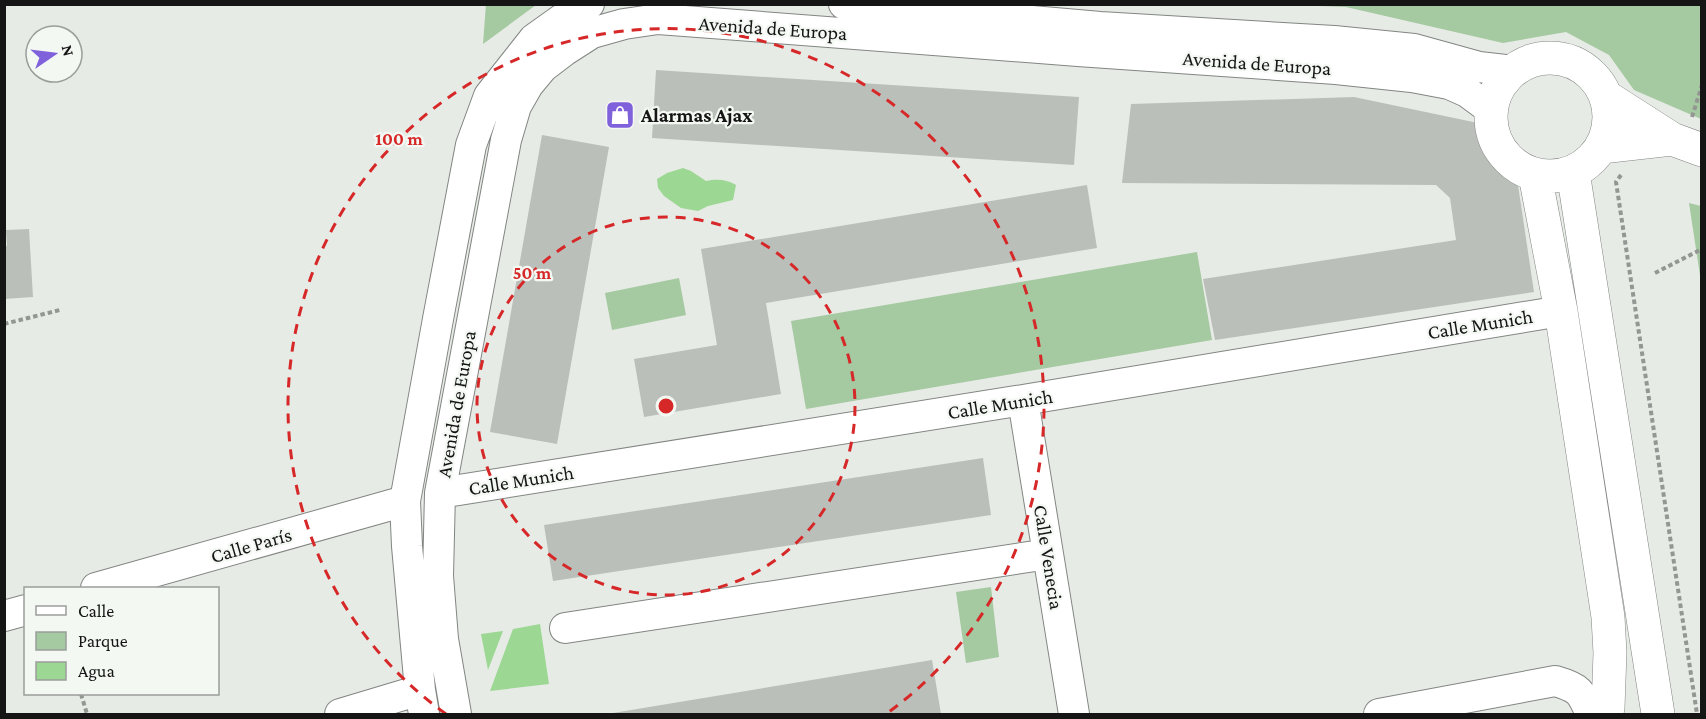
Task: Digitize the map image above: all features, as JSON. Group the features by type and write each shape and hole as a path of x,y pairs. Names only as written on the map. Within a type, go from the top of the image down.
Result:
{"street":[{"name":"Avenida de Europa","path":"422,702 405,501 471,146 489,96 534,39 562,19 589,4"},
{"name":"Avenida de Europa","path":"844,4 1100,27 1334,41 1414,49 1479,67 1514,71"},
{"name":"Avenida de Europa","path":"456,714 443,639 438,576 440,493 506,140 516,106 528,85 543,68 592,33 624,24 658,19 1336,69 1412,77 1449,84 1467,92 1490,109"},
{"path":"1543,58 1568,61 1591,74 1605,96 1609,122 1601,147 1589,162 1573,172 1554,177 1535,175 1510,162 1494,138 1490,109 1500,85 1518,66 1543,58"},
{"path":"1605,96 1687,145"},
{"path":"1601,147 1687,145"},
{"path":"1573,172 1656,714"},
{"path":"1535,175 1561,311 1608,617 1610,653 1598,712"},
{"name":"Calle Munich","path":"440,493 1561,311"},
{"name":"Calle Venecia","path":"1023,400 1074,714"},
{"name":"Calle París","path":"100,587 405,501"},
{"path":"565,628 1048,554"},
{"path":"4,616 24,611"},
{"path":"1379,714 1555,681 1573,686 1598,712"},
{"path":"340,714 422,702"},
{"path":"1598,712 1625,706 1643,708 1656,714"}],"path":[{"path":"1616,182 1697,714"},
{"path":"1654,273 1701,249"},
{"path":"4,324 60,310"},
{"path":"82,695 87,714"}],"green space":[{"path":"486,4 536,4 536,5 483,44"},
{"path":"1292,5 1701,5 1701,119 1634,90 1609,55 1566,32 1503,43 1346,7"},
{"path":"1689,203 1701,206 1701,282"},
{"path":"1197,252 1212,340 806,409 791,321"},
{"path":"679,278 686,315 612,330 605,293"},
{"path":"991,587 999,657 966,663 956,592"}],"water":[{"path":"683,168 706,181 721,180 736,185 733,200 698,211 681,208 664,196 658,188 657,179"},
{"path":"540,624 549,684 490,691 513,629"},
{"path":"503,631 488,670 481,634"}],"building":[{"path":"656,70 1079,97 1074,165 652,138"},
{"path":"1354,97 1478,123 1494,156 1518,185 1534,292 1215,340 1203,279 1456,240 1450,198 1436,185 1122,183 1131,104"},
{"path":"542,135 609,147 557,444 490,432"},
{"path":"1087,185 1097,248 766,303 781,394 644,417 634,359 717,345 701,249"},
{"path":"29,229 33,297 4,299 6,230"},
{"path":"983,458 991,515 553,581 544,525"},
{"path":"932,660 941,714 613,714 613,713"}],"place":[{"name":"Alarmas Ajax","path":"620,115"}]}
